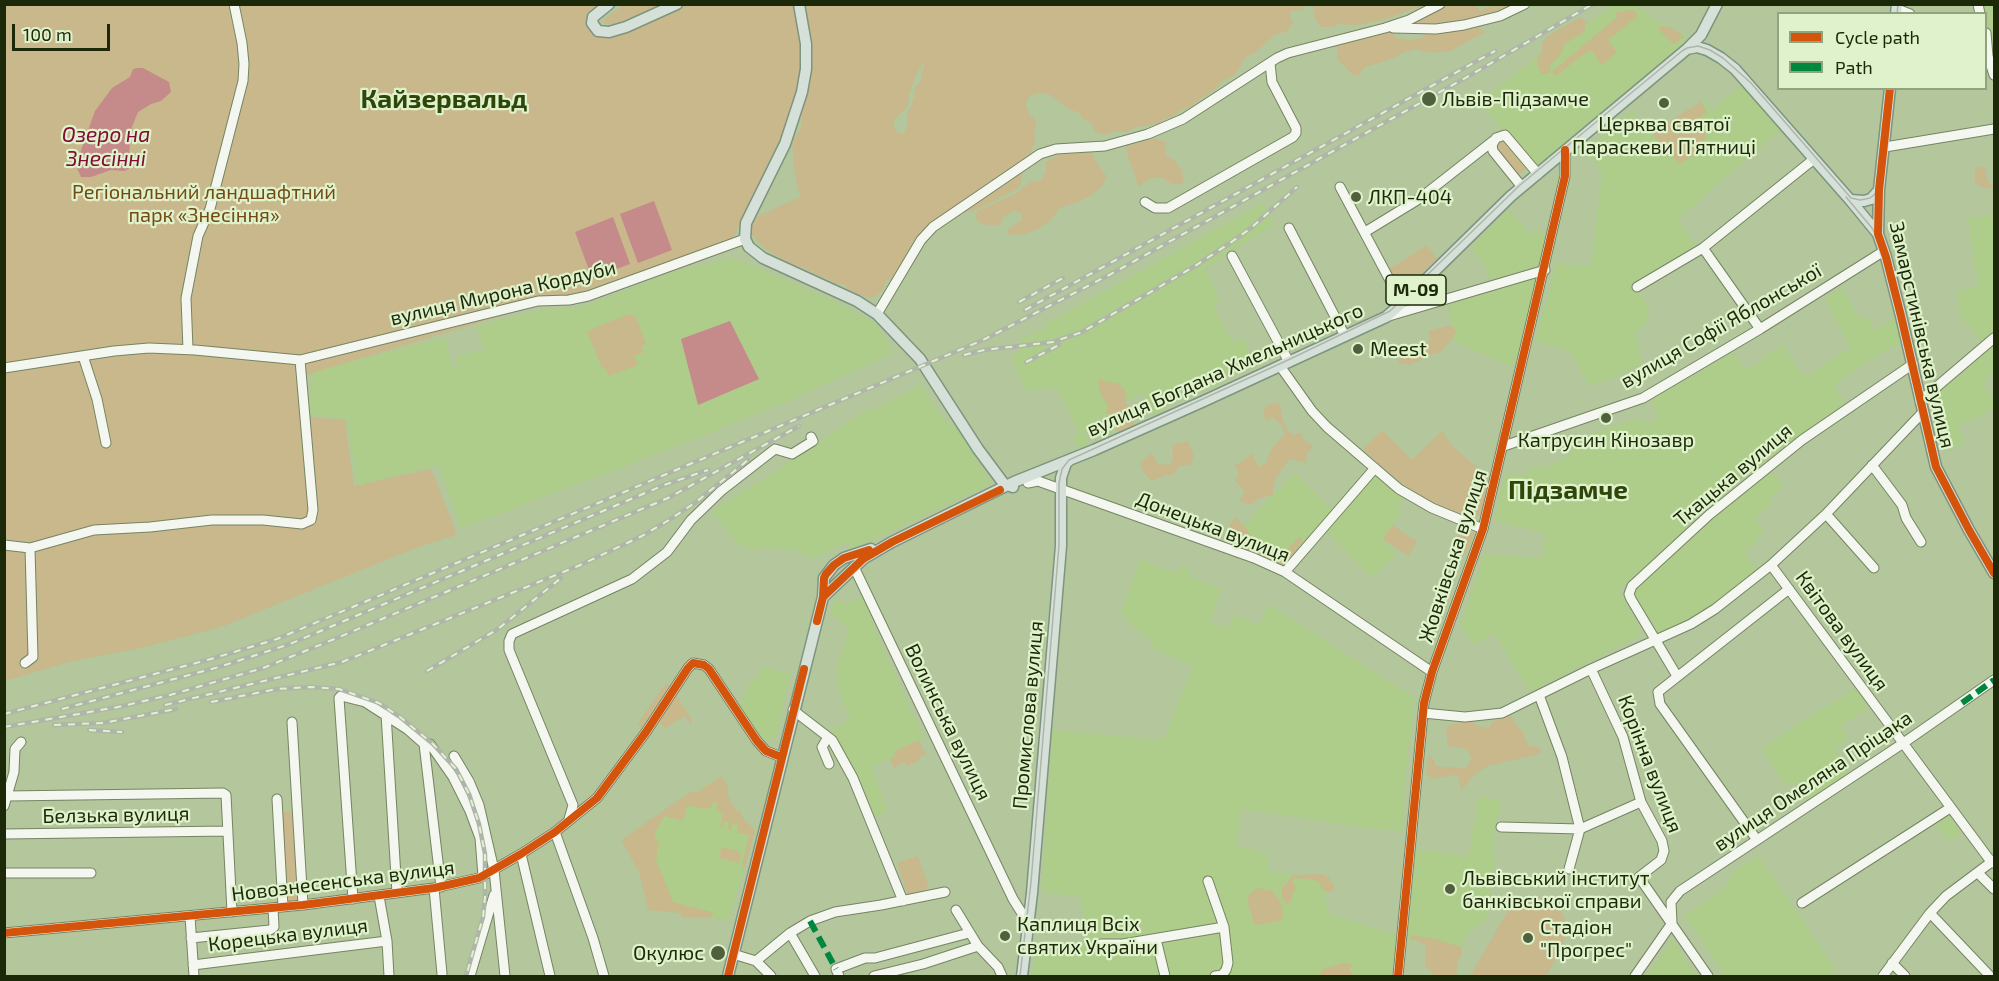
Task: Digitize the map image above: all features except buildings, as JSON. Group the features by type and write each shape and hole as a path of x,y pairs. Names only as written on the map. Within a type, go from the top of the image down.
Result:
{"main road":[{"path":"609,4 593,17 592,23 598,31 609,32 626,27 677,4"},
{"path":"799,4 806,44 806,69 802,92 785,144 746,223 745,239 749,247 763,258 857,301 877,314 920,359 978,449 1007,486 1025,484"},
{"name":"вулиця Богдана Хмельницького","path":"823,597 863,559 892,542 1007,486 1068,462 1386,317 1522,187 1687,49 1701,35 1717,4"},
{"path":"1687,49 1696,47 1707,51 1735,69 1878,234"},
{"name":"Замарстинівська вулиця","path":"1890,90 1879,190 1878,234 1913,364 1932,457 1944,486 1995,573"},
{"path":"1850,200 1871,199 1879,190"},
{"path":"941,519 967,514 1068,462"},
{"name":"Промислова вулиця","path":"1022,976 1061,546 1062,474 1068,462"},
{"name":"вулиця Богдана Хмельницького","path":"824,578 834,565 844,558 892,542"},
{"path":"844,558 852,562 854,567"},
{"path":"824,578 829,586 839,583"},
{"path":"728,976 823,597 824,578"}],"street":[{"path":"877,314 921,240 938,222 1041,154 1056,149 1105,146 1148,134 1183,119 1288,53 1385,28 1409,20 1440,4"},
{"path":"1385,28 1436,29 1464,25 1500,16 1525,4"},
{"path":"188,350 186,298 198,236 210,209 243,81 242,43 232,6"},
{"path":"1987,55 1995,75"},
{"path":"1145,202 1155,208 1168,208 1295,135 1296,128 1272,82 1270,63"},
{"path":"1885,147 1995,129"},
{"path":"1365,232 1419,199 1497,137 1505,135 1538,174"},
{"path":"1493,141 1494,151 1522,187"},
{"name":"Жовківська вулиця","path":"1398,976 1424,713 1432,672 1483,529 1545,270 1565,176 1565,150"},
{"path":"1637,287 1703,248 1814,159"},
{"path":"1340,187 1402,303"},
{"path":"1289,228 1345,336"},
{"name":"вулиця Мирона Кордуби","path":"4,368 148,348 300,360 538,301 569,300 588,296 745,239"},
{"path":"1703,248 1760,329"},
{"name":"вулиця Софії Яблонської","path":"1504,446 1643,398 1760,329 1884,251"},
{"path":"1232,256 1284,364 1312,411 1408,495 1432,508 1483,529"},
{"path":"1386,317 1545,270"},
{"path":"1424,713 1484,717 1502,713 1591,669 1691,624 1715,609 1771,565 1826,514 1872,465 1922,406 1995,338"},
{"path":"83,356 97,399 106,442"},
{"path":"4,545 30,548 94,530 212,520 263,520 302,524 311,520 313,510 300,360"},
{"name":"Ткацька вулиця","path":"1677,676 1631,599 1629,594 1632,586 1709,515 1802,440 1913,364"},
{"path":"566,823 573,811 571,799 509,650 512,634 632,579 667,552 691,520 721,491 775,449 792,454 813,441 811,437"},
{"path":"1872,465 1902,505 1906,518 1922,542"},
{"path":"1285,572 1375,468"},
{"name":"Донецька вулиця","path":"1025,484 1036,481 1254,558 1285,572 1432,672"},
{"path":"1826,514 1874,568"},
{"path":"25,663 33,657 30,548"},
{"name":"Квітова вулиця","path":"1771,565 1902,744 1993,861"},
{"name":"Волинська вулиця","path":"854,567 1013,899 1028,923"},
{"path":"1757,840 1660,704 1658,692 1789,589"},
{"name":"Новознесенська вулиця","path":"4,933 379,896 438,887 483,876 555,832 597,798 693,663 699,663 709,669 756,741 766,751 782,757"},
{"name":"Корінна вулиця","path":"1591,669 1623,737 1641,802 1662,841 1664,851 1661,860 1639,877 1672,923"},
{"name":"вулиця Омеляна Пріцака","path":"1672,923 1670,907 1673,898 1680,891 1995,680"},
{"path":"1539,695 1562,757 1580,829 1569,869"},
{"path":"353,899 339,698 344,696 365,702 386,714 424,744 430,744 453,777 470,811 480,838 483,876"},
{"path":"793,710 832,740 854,778 903,901"},
{"path":"386,714 397,893"},
{"path":"292,722 303,905"},
{"path":"828,737 822,747 829,764"},
{"path":"4,806 14,772 15,749 21,742"},
{"path":"424,744 438,887 442,974"},
{"path":"454,756 469,781 479,805 494,870 505,976"},
{"path":"7,796 223,793 226,795 232,912"},
{"path":"571,799 582,804 590,803 597,798"},
{"path":"191,938 270,930 274,927 278,907 277,799"},
{"path":"1501,828 1580,829 1641,802"},
{"path":"1802,903 1950,808"},
{"name":"Белзька вулиця","path":"4,834 228,831"},
{"path":"555,832 593,938 604,976"},
{"path":"521,854 550,976"},
{"path":"1883,976 1929,914 1946,896 1993,861"},
{"path":"4,873 91,873"},
{"path":"1978,873 1995,889"},
{"path":"1208,881 1224,927 1228,963 1222,975 1215,976"},
{"path":"470,976 495,890"},
{"path":"756,961 790,933 810,921 835,912 945,892"},
{"path":"379,896 387,941 389,976"},
{"path":"956,910 978,946 998,967 1002,976"},
{"path":"1929,914 1990,976"},
{"path":"190,916 194,976"},
{"path":"1635,976 1672,923 1708,976"},
{"path":"1101,944 1123,944 1224,927"},
{"path":"790,933 815,976"},
{"path":"837,973 865,958 875,958 969,933"},
{"path":"1156,939 1164,976"},
{"name":"Корецька вулиця","path":"193,966 387,941"},
{"path":"874,976 923,964 978,946"},
{"path":"733,954 756,961 771,976"},
{"path":"1892,963 1905,976"}],"shaded area":[{"path":"1615,5 1636,5 1655,20 1670,25 1690,40 1536,168 1479,103 1532,61"},
{"path":"1982,5 1994,5 1994,40 1991,41 1987,12 1984,12"},
{"path":"1742,84 1783,128 1678,220 1696,246 1635,282 1646,303 1650,322 1636,331 1642,364 1590,386 1569,350 1535,342 1556,264 1591,266 1602,172 1586,151 1632,111 1651,133 1704,100 1713,110"},
{"path":"1263,203 1274,224 1205,269 1220,300 1213,305 1232,342 1243,338 1256,364 1237,372 1231,373 1230,371 1218,376 1221,384 1199,392 1195,384 1161,400 1165,410 1154,415 1143,393 1125,402 1135,424 1109,435 1100,416 1095,418 1098,425 1084,431 1089,444 1079,448 1073,438 1079,433 1057,388 1027,391 1011,359 1023,346 1020,339 1045,329 1044,325"},
{"path":"1508,210 1527,231 1546,233 1538,266 1490,280 1487,270 1471,246"},
{"path":"1994,215 1994,331 1981,343 1961,317 1956,291 1978,287 1968,218"},
{"path":"734,258 834,301 876,323 893,353 791,400 662,452 461,528 439,465 357,485 347,420 310,414 311,372 446,337 452,368 459,365 456,356 484,350 476,326 549,308 590,304 679,270"},
{"path":"1537,276 1514,367 1455,342 1448,305"},
{"path":"1843,288 1858,318 1867,317 1874,330 1895,317 1902,344 1886,350 1834,385 1846,404 1714,497 1684,521 1687,527 1683,532 1620,589 1623,599 1641,630 1639,636 1530,692 1494,633 1473,645 1461,625 1484,554 1542,558 1545,533 1494,521 1504,476 1508,473 1524,476 1531,468 1552,465 1570,455 1573,440 1634,419 1643,419 1647,424 1657,416 1650,399 1733,352 1746,370 1783,345 1800,371 1806,376 1850,348 1825,298"},
{"path":"1994,346 1994,370 1992,369 1984,385 1994,402 1994,408 1976,420 1974,417 1958,426 1965,443 1950,451 1935,396"},
{"path":"921,385 948,426 953,423 992,483 859,546 851,548 847,542 813,559 797,551 759,547 757,551 738,544 711,511 775,472 867,409 869,412"},
{"path":"1771,471 1784,485 1769,498 1772,504 1754,517 1765,530 1745,554 1758,571 1705,612 1676,629 1658,635 1633,595 1635,588 1698,529"},
{"path":"1295,472 1333,510 1284,567 1227,543"},
{"path":"1376,473 1404,498 1397,507 1402,512 1383,539 1396,555 1371,578 1325,530"},
{"path":"1140,560 1178,573 1181,566 1190,569 1188,576 1221,589 1210,622 1229,628 1233,615 1259,625 1268,604 1415,698 1406,771 1402,831 1366,828 1242,809 1236,846 1267,853 1270,872 1323,878 1328,914 1397,935 1391,976 1032,976 1035,949 1047,948 1053,942 1086,942 1081,897 1042,892 1052,730 1163,740 1193,666 1151,647 1153,642 1131,624 1121,611"},
{"path":"863,596 871,620 911,711 925,737 894,752 896,756 871,767 888,811 872,818 831,728 851,721 837,685 837,666 849,630 829,613 836,598 844,604"},
{"path":"764,665 770,669 790,673 776,738 766,741 740,705 752,679 756,678"},
{"path":"1856,688 1869,707 1841,726 1849,738 1835,749 1850,774 1811,802 1799,782 1790,786 1783,782 1762,749"},
{"path":"722,776 729,789 726,792 737,812 740,811 743,818 755,830 729,920 681,917 681,913 648,910 639,872 621,840 691,792 697,792"},
{"name":"Львівський інститут банківської справи","path":"1479,796 1501,801 1492,851 1495,859 1487,920 1466,935 1463,947 1405,941 1413,849 1469,856"},
{"path":"1947,812 1961,833 1949,841 1934,820"},
{"path":"1758,855 1836,969 1827,976 1726,976 1684,916 1724,888 1723,886 1732,880 1729,875"},
{"path":"1673,939 1696,976 1651,976 1648,973"}],"green space":[{"path":"1313,4 1425,5 1383,20 1356,25 1340,24 1320,27 1315,18"},
{"name":"Регіональний ландшафтний парк «Знесіння»","path":"4,5 604,5 593,30 648,20 683,5 797,5 804,59 796,112 732,240 653,270 306,375 309,417 345,420 354,486 431,469 456,535 416,548 221,627 141,648 69,662 5,681"},
{"path":"624,5 662,5 614,24 604,24 604,19"},
{"path":"804,5 1304,5 1304,10 1291,11 1290,17 1293,22 1286,32 1275,34 1256,52 1247,56 1234,76 1225,79 1191,106 1160,123 1105,135 1095,132 1091,123 1083,119 1078,112 1069,109 1049,94 1037,93 1028,97 1026,106 1037,122 1034,133 1035,141 1017,189 978,209 957,214 920,235 913,241 896,274 886,281 881,292 875,297 868,298 850,290 843,284 834,283 805,268 791,264 765,249 752,235 751,226 754,218 800,197 794,168 792,140 800,130 802,119 800,109","holes":["923,62 921,80 915,88 914,99 907,115 907,126 904,134 898,134 894,128 894,120 908,106 916,75"]},
{"path":"1449,5 1476,5 1480,11 1494,5 1513,5 1481,16 1446,23 1415,23 1414,19"},
{"path":"1633,9 1638,16 1608,40 1617,52 1602,65 1592,51 1587,52 1555,76 1552,72 1617,17 1615,13"},
{"path":"1581,17 1586,23 1584,32 1563,45 1562,53 1550,65 1550,73 1542,74 1537,59 1542,52 1542,44 1546,37"},
{"path":"1476,26 1485,32 1450,51 1431,53 1416,49 1387,61 1364,67 1358,76 1353,75 1337,59 1337,43 1379,32 1391,31 1396,38 1409,40 1422,38 1426,34"},
{"path":"1661,26 1670,27 1684,37 1674,44 1659,30"},
{"path":"1700,102 1707,112 1699,119 1706,135 1699,151 1680,164 1651,133"},
{"path":"1154,138 1166,142 1165,154 1182,170 1184,184 1172,184 1162,177 1148,179 1139,187 1125,147"},
{"path":"1503,138 1528,167 1518,175 1493,147"},
{"path":"1092,152 1094,159 1107,177 1102,186 1079,202 1061,207 1049,222 1036,230 1025,234 1008,235 1007,230 1022,220 1022,213 1013,211 1003,217 1000,226 981,224 976,219 977,211 1015,194 1029,183 1042,180 1046,171 1046,162 1058,155"},
{"path":"1980,166 1985,168 1988,183 1994,185 1994,188 1983,188 1976,184 1975,170"},
{"path":"1427,245 1437,259 1401,292 1389,269"},
{"path":"629,314 636,317 646,344 641,346 644,352 634,356 638,365 609,376 605,368 602,368 587,331"},
{"path":"1451,325 1456,331 1453,338 1439,353 1425,356 1408,365 1398,363 1400,359 1430,340 1428,331"},
{"path":"1101,379 1117,383 1125,390 1126,403 1135,418 1132,428 1123,432 1117,431 1114,417 1105,414 1108,409 1098,383"},
{"path":"1278,403 1287,430 1293,435 1301,433 1304,440 1313,446 1307,454 1306,463 1289,459 1275,479 1273,495 1260,498 1250,505 1239,501 1245,492 1235,480 1239,474 1235,465 1245,460 1251,453 1259,467 1266,463 1272,448 1285,434 1283,427 1273,417 1266,421 1263,411 1269,404"},
{"path":"1382,430 1412,460 1442,431 1453,447 1489,479 1483,514 1469,518 1429,501 1393,477 1363,449"},
{"path":"1188,441 1194,456 1190,466 1179,466 1173,475 1165,475 1152,481 1143,472 1140,463 1152,453 1158,464 1170,465 1173,456 1172,445"},
{"path":"1235,517 1247,529 1251,540 1280,558 1297,539 1301,537 1303,540 1284,566 1238,547 1235,540 1237,531 1229,527"},
{"path":"1392,525 1417,542 1408,556 1383,539"},
{"path":"1461,527 1474,533 1466,554 1453,547"},
{"path":"666,683 670,686 641,728 637,725"},
{"path":"676,695 692,720 691,724 685,716 665,728 659,721"},
{"path":"1511,716 1517,727 1522,730 1528,746 1537,747 1542,751 1535,755 1488,766 1476,773 1461,790 1458,776 1451,775 1433,779 1425,773 1429,756 1433,758 1435,765 1466,768 1472,757 1466,749 1448,746 1446,727 1471,721 1478,726 1489,728 1493,721"},
{"path":"918,740 926,754 919,757 920,760 907,766 905,762 894,768 890,759 896,756 894,752"},
{"path":"722,776 729,789 726,792 737,812 740,811 743,818 755,830 745,867 742,866 749,835 737,832 738,824 733,823 731,830 728,829 729,822 724,821 722,828 720,826 723,814 716,810 718,804 713,802 710,808 703,809 687,805 683,821 664,816 654,840 659,841 656,860 673,902 714,913 710,918 681,917 681,913 648,910 639,872 621,840 691,792 697,792"},
{"path":"296,811 302,903 284,905 279,812"},
{"path":"722,847 741,852 739,863 719,858"},
{"path":"918,856 929,888 908,895 897,863"},
{"path":"1320,874 1329,877 1335,888 1334,891 1321,889 1320,882 1297,878 1293,879 1296,887 1291,901 1287,904 1282,899 1282,888 1294,875"},
{"path":"1258,888 1272,891 1281,903 1283,913 1281,920 1258,925 1254,923 1247,899"},
{"name":"Стадіон \"Прогрес\"","path":"1522,898 1549,899 1559,908 1567,930 1563,946 1546,976 1470,976 1512,904"},
{"path":"1410,935 1435,939 1461,947 1462,953 1458,961 1456,976 1436,976 1425,966 1425,945 1409,940"},
{"path":"1343,963 1352,964 1349,970 1355,976 1320,976 1323,969"}],"water":[{"name":"Озеро на Знесінні","path":"143,68 169,82 171,92 161,101 138,112 130,132 129,169 111,170 91,177 81,177 77,168 78,159 95,111 112,88 130,77 133,69"},
{"path":"654,201 672,250 638,263 620,214"},
{"path":"613,217 630,264 592,278 575,232"},
{"path":"730,321 759,379 698,405 681,339"}],"tram line":[{"path":"1897,12 1898,4"},
{"path":"1020,976 1031,882 1059,545 1059,483 1062,469 1069,460 1390,311 1520,185 1687,48 1698,46 1710,50 1723,58 1751,83 1851,198 1860,200 1870,198 1875,194 1879,184"},
{"path":"1889,90 1878,198 1877,233 1904,334 1933,462 1944,487 1994,575"},
{"path":"1846,197 1877,237"}],"railway":[{"path":"4,714 211,659 277,639 983,340 1111,274 1467,77 1593,4"},
{"path":"1025,310 1495,51"},
{"path":"964,355 984,350 1053,342 1082,332 1230,243 1251,228 1297,187"},
{"path":"1019,302 1063,278"},
{"path":"1026,362 1059,345"},
{"path":"4,727 118,707 170,695 263,668 668,498 799,426"},
{"path":"165,705 342,662 578,566 642,536 669,520 696,502 748,460"},
{"path":"62,709 219,667 290,644 664,485 708,470"},
{"path":"427,671 498,629 561,578"},
{"path":"211,702 277,689 311,687 339,689 379,703 433,744 456,769 469,794 479,824 485,854 483,917 466,976"},
{"path":"54,725 103,723 176,709"},
{"path":"89,730 122,732"}],"marked path":[{"path":"1962,703 1994,680"},
{"path":"810,921 836,969"}],"cycle path":[{"path":"1890,90 1879,190 1878,234 1901,316 1936,467 1994,573"},
{"path":"1398,976 1424,703 1432,672 1483,529 1565,176 1565,150"},
{"path":"823,597 863,559 892,542 1000,490"},
{"path":"817,621 826,574 844,558 869,550"},
{"path":"4,933 303,905 434,888 479,878 555,832 597,798 693,663 704,665 709,669 757,741 766,751 781,757"},
{"path":"728,976 804,669"}],"place":[{"name":"Львів-Підзамче","path":"1429,99"},
{"name":"Церква святої Параскеви П'ятниці","path":"1664,103"},
{"name":"ЛКП-404","path":"1356,197"},
{"name":"Meest","path":"1358,349"},
{"name":"Катрусин Кінозавр","path":"1606,418"},
{"name":"Львівський інститут банківської справи","path":"1450,889"},
{"name":"Каплиця Всіх святих України","path":"1005,936"},
{"name":"Стадіон \"Прогрес\"","path":"1528,938"},
{"name":"Окулюс","path":"718,953"}],"district":[{"name":"Кайзервальд","path":"444,99"},
{"name":"Підзамче","path":"1568,490"}]}
